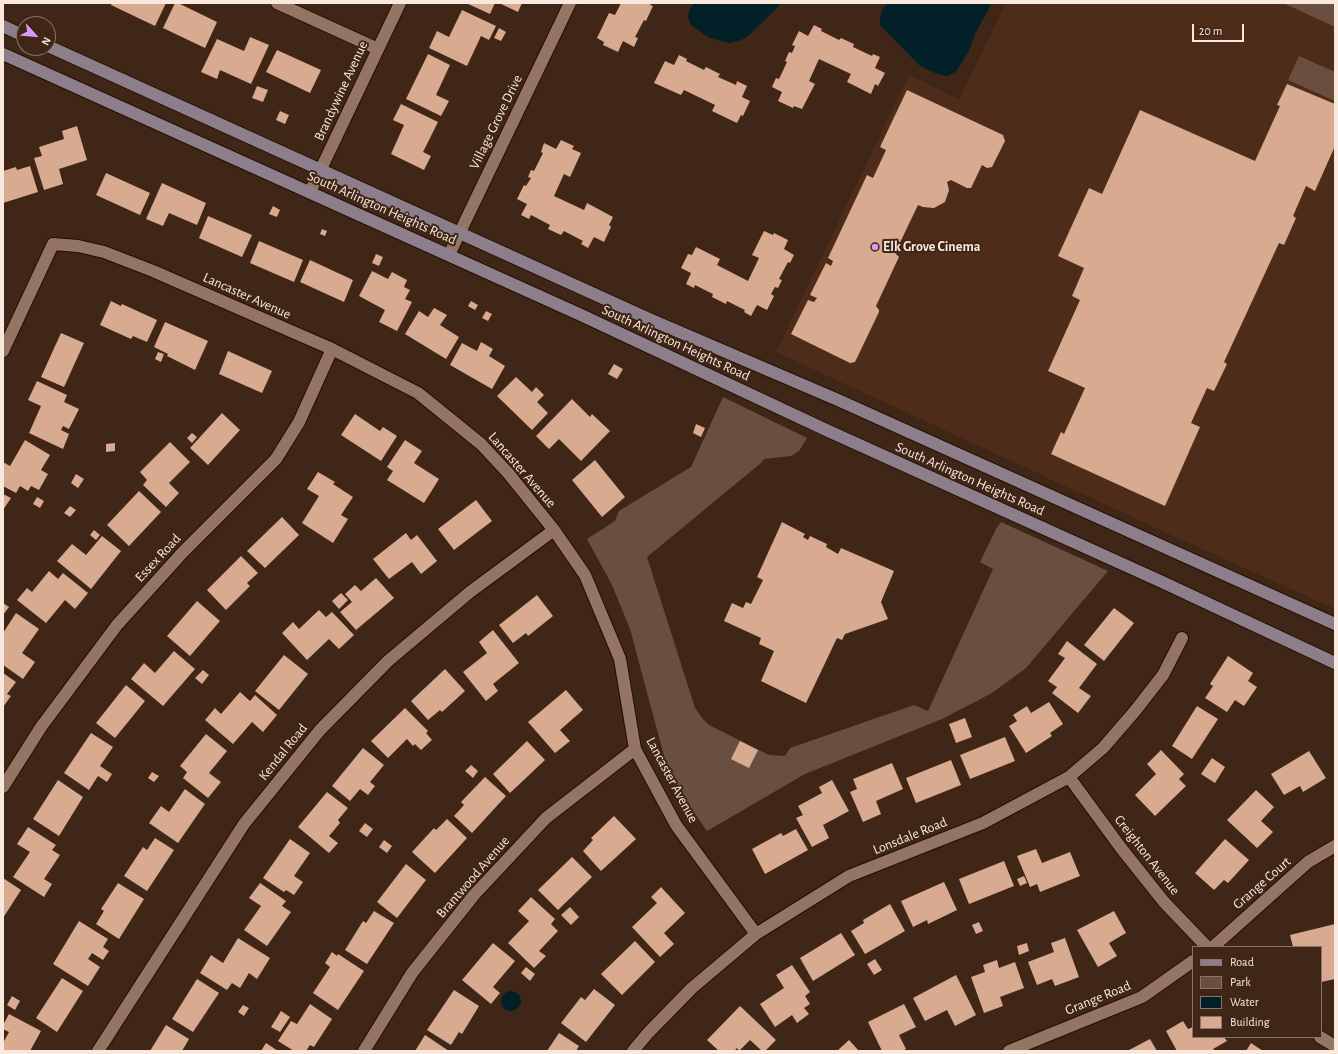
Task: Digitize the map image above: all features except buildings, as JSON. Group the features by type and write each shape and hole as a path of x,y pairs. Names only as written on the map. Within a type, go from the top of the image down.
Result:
{"main road":[{"path":"3,26 16,32"},
{"name":"South Arlington Heights Road","path":"56,50 649,319 838,400 1335,624"},
{"name":"South Arlington Heights Road","path":"3,54 582,315 824,429 1160,581 1335,663"}],"street":[{"path":"278,3 378,49"},
{"name":"Brandywine Avenue","path":"310,192 400,3"},
{"name":"Village Grove Drive","path":"448,255 570,3"},
{"name":"Lancaster Avenue","path":"3,351 53,244 78,246 104,252 153,271 332,350 418,393 481,444 508,473 554,530 585,575 620,659 635,749 676,825 756,934"},
{"name":"Essex Road","path":"3,787 41,727 117,625 183,552 276,458 299,422 332,350"},
{"name":"Kendal Road","path":"98,1051 244,824 320,730 388,662 470,592 554,530"},
{"name":"Lonsdale Road","path":"633,1051 648,1033 692,988 756,934 848,876 983,823 1069,778 1103,748 1135,711 1163,675 1182,638"},
{"name":"Brantwood Avenue","path":"364,1051 412,973 474,895 546,818 635,749"},
{"name":"Creighton Avenue","path":"1069,778 1121,848 1164,902 1206,946"},
{"name":"Grange Court","path":"1214,946 1308,862 1335,846"},
{"name":"Grange Road","path":"1009,1051 1142,997 1192,962"},
{"path":"1322,1038 1335,1046"}],"shaded area":[{"path":"1006,3 1283,3 1335,27 1335,609 776,352 909,75 959,99"}],"green space":[{"path":"1283,3 1335,3 1335,27"},
{"path":"1299,56 1335,72 1335,101 1288,80"},
{"path":"723,397 807,438 799,451 791,456 764,459 647,557 695,708 709,725 769,755 785,756 790,748 914,705 928,711 993,569 980,562 1001,522 1108,571 1026,668 992,693 942,719 805,774 707,831 686,801 667,767 630,629 612,585 587,539 615,521 619,511 691,467"}],"water":[{"path":"694,3 782,3 747,37 739,41 729,43 710,38 692,26 688,18 689,10"},
{"path":"888,3 992,3 975,34 969,51 956,72 947,76 935,73 919,65 880,25 880,16 883,8"},
{"path":"511,991 518,994 521,1001 518,1008 511,1011 504,1008 501,1001 504,994"}],"place":[{"name":"Elk Grove Cinema","path":"875,247"}]}
